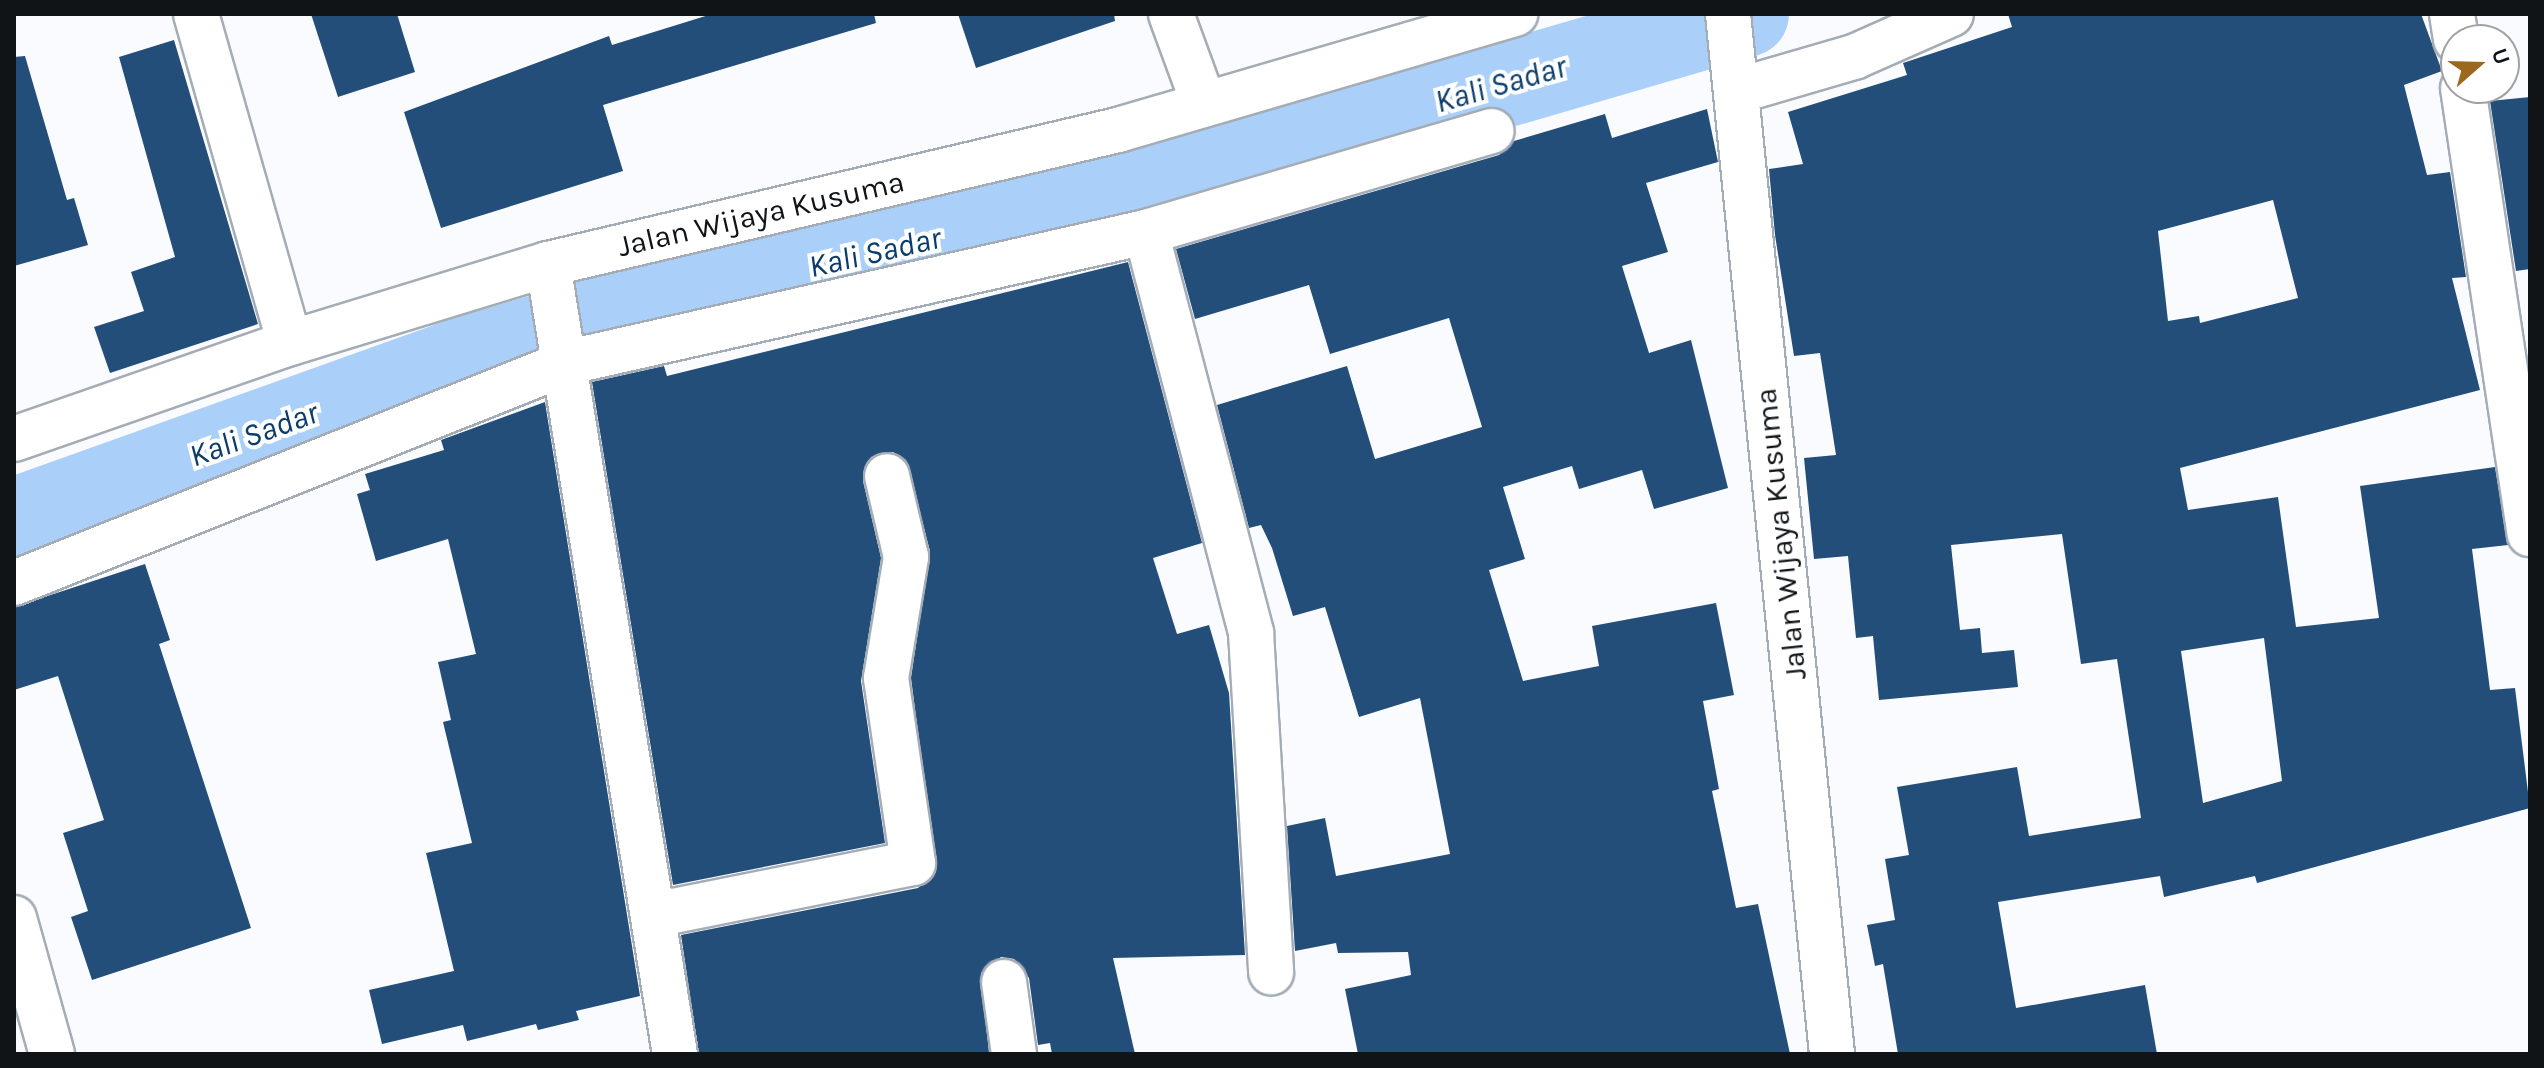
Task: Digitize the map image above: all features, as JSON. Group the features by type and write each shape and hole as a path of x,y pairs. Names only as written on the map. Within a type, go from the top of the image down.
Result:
{"street":[{"path":"196,14 290,343"},
{"path":"1171,14 1204,104"},
{"name":"Jalan Wijaya Kusuma","path":"14,439 290,343 552,282 1204,104 1458,23 1515,14"},
{"path":"1737,91 1854,57 1951,14"},
{"name":"Jalan Wijaya Kusuma","path":"1729,28 1832,1054"},
{"path":"2465,104 2530,534"},
{"path":"14,583 567,356 1146,232 1492,131"},
{"path":"1146,232 1251,633 1271,972"},
{"path":"552,282 567,356 675,1054"},
{"path":"653,915 913,863 886,678 906,557 887,476"},
{"path":"14,918 52,1054"},
{"path":"1004,982 1014,1054"}],"building":[{"path":"311,14 397,14 415,72 338,97"},
{"path":"712,14 874,14 876,23 603,105 623,171 441,228 404,112 609,36 612,45"},
{"path":"958,14 1114,14 1115,21 976,68"},
{"path":"2008,14 2421,14 2440,66 2440,72 2404,85 2427,175 2450,172 2466,277 2452,278 2480,390 2180,468 2188,510 2278,497 2296,627 2379,618 2360,486 2495,467 2508,545 2472,549 2490,690 2515,688 2530,808 2257,883 2255,876 2164,897 2160,876 1998,902 2016,1008 2145,985 2157,1054 1898,1054 1883,964 1875,966 1867,925 1895,920 1885,859 1909,855 1897,787 2017,767 2029,836 2141,818 2117,659 2081,664 2062,534 1951,545 1960,630 1980,628 1982,653 2014,650 2018,687 1879,700 1873,636 1856,638 1848,556 1814,559 1804,458 1836,455 1820,353 1794,356 1775,235 1769,169 1803,164 1788,112 1907,75 1903,63 2012,27","holes":["2273,200 2298,298 2200,323 2199,316 2168,321 2158,231","2264,638 2282,781 2203,803 2181,651"]},
{"path":"174,40 258,324 110,373 94,327 144,311 131,272 175,257 119,57"},
{"path":"25,56 67,200 74,198 88,245 14,266 14,57"},
{"path":"2530,97 2530,269 2516,271 2490,104 2520,104 2520,98"},
{"path":"1707,109 1718,162 1646,183 1668,252 1622,266 1649,353 1691,340 1728,488 1654,509 1642,470 1579,489 1572,466 1503,487 1525,559 1489,570 1523,681 1599,666 1592,626 1716,603 1734,695 1703,701 1719,789 1712,791 1736,908 1758,904 1790,1054 1358,1054 1345,989 1411,975 1408,952 1338,953 1336,943 1295,951 1287,826 1325,818 1336,876 1450,854 1420,698 1359,717 1325,607 1293,616 1272,548 1261,525 1249,528 1217,405 1347,366 1375,459 1482,427 1449,318 1330,354 1309,285 1195,319 1176,249 1499,155 1514,141 1605,114 1612,138"},
{"path":"1128,262 1202,543 1153,558 1177,634 1209,625 1229,693 1245,955 1113,958 1135,1054 1052,1054 1050,1043 1038,1045 1029,978 1014,959 1001,957 981,973 989,1053 699,1054 681,935 918,888 936,872 911,678 930,551 906,460 893,452 871,457 863,481 881,558 861,681 885,843 673,885 592,382 664,366 667,376"},
{"path":"545,402 640,996 576,1011 579,1020 538,1030 536,1024 467,1041 463,1025 382,1044 369,990 454,971 426,853 472,843 443,722 451,720 438,662 476,654 448,539 376,561 357,494 370,490 365,474 444,450 441,440"},
{"path":"145,564 170,640 159,644 251,928 92,980 71,917 88,911 63,833 104,820 58,676 14,690 14,607"}],"waterway":[{"name":"Kali Sadar","path":"14,521 457,362 656,303 1123,196 1746,14"}]}
